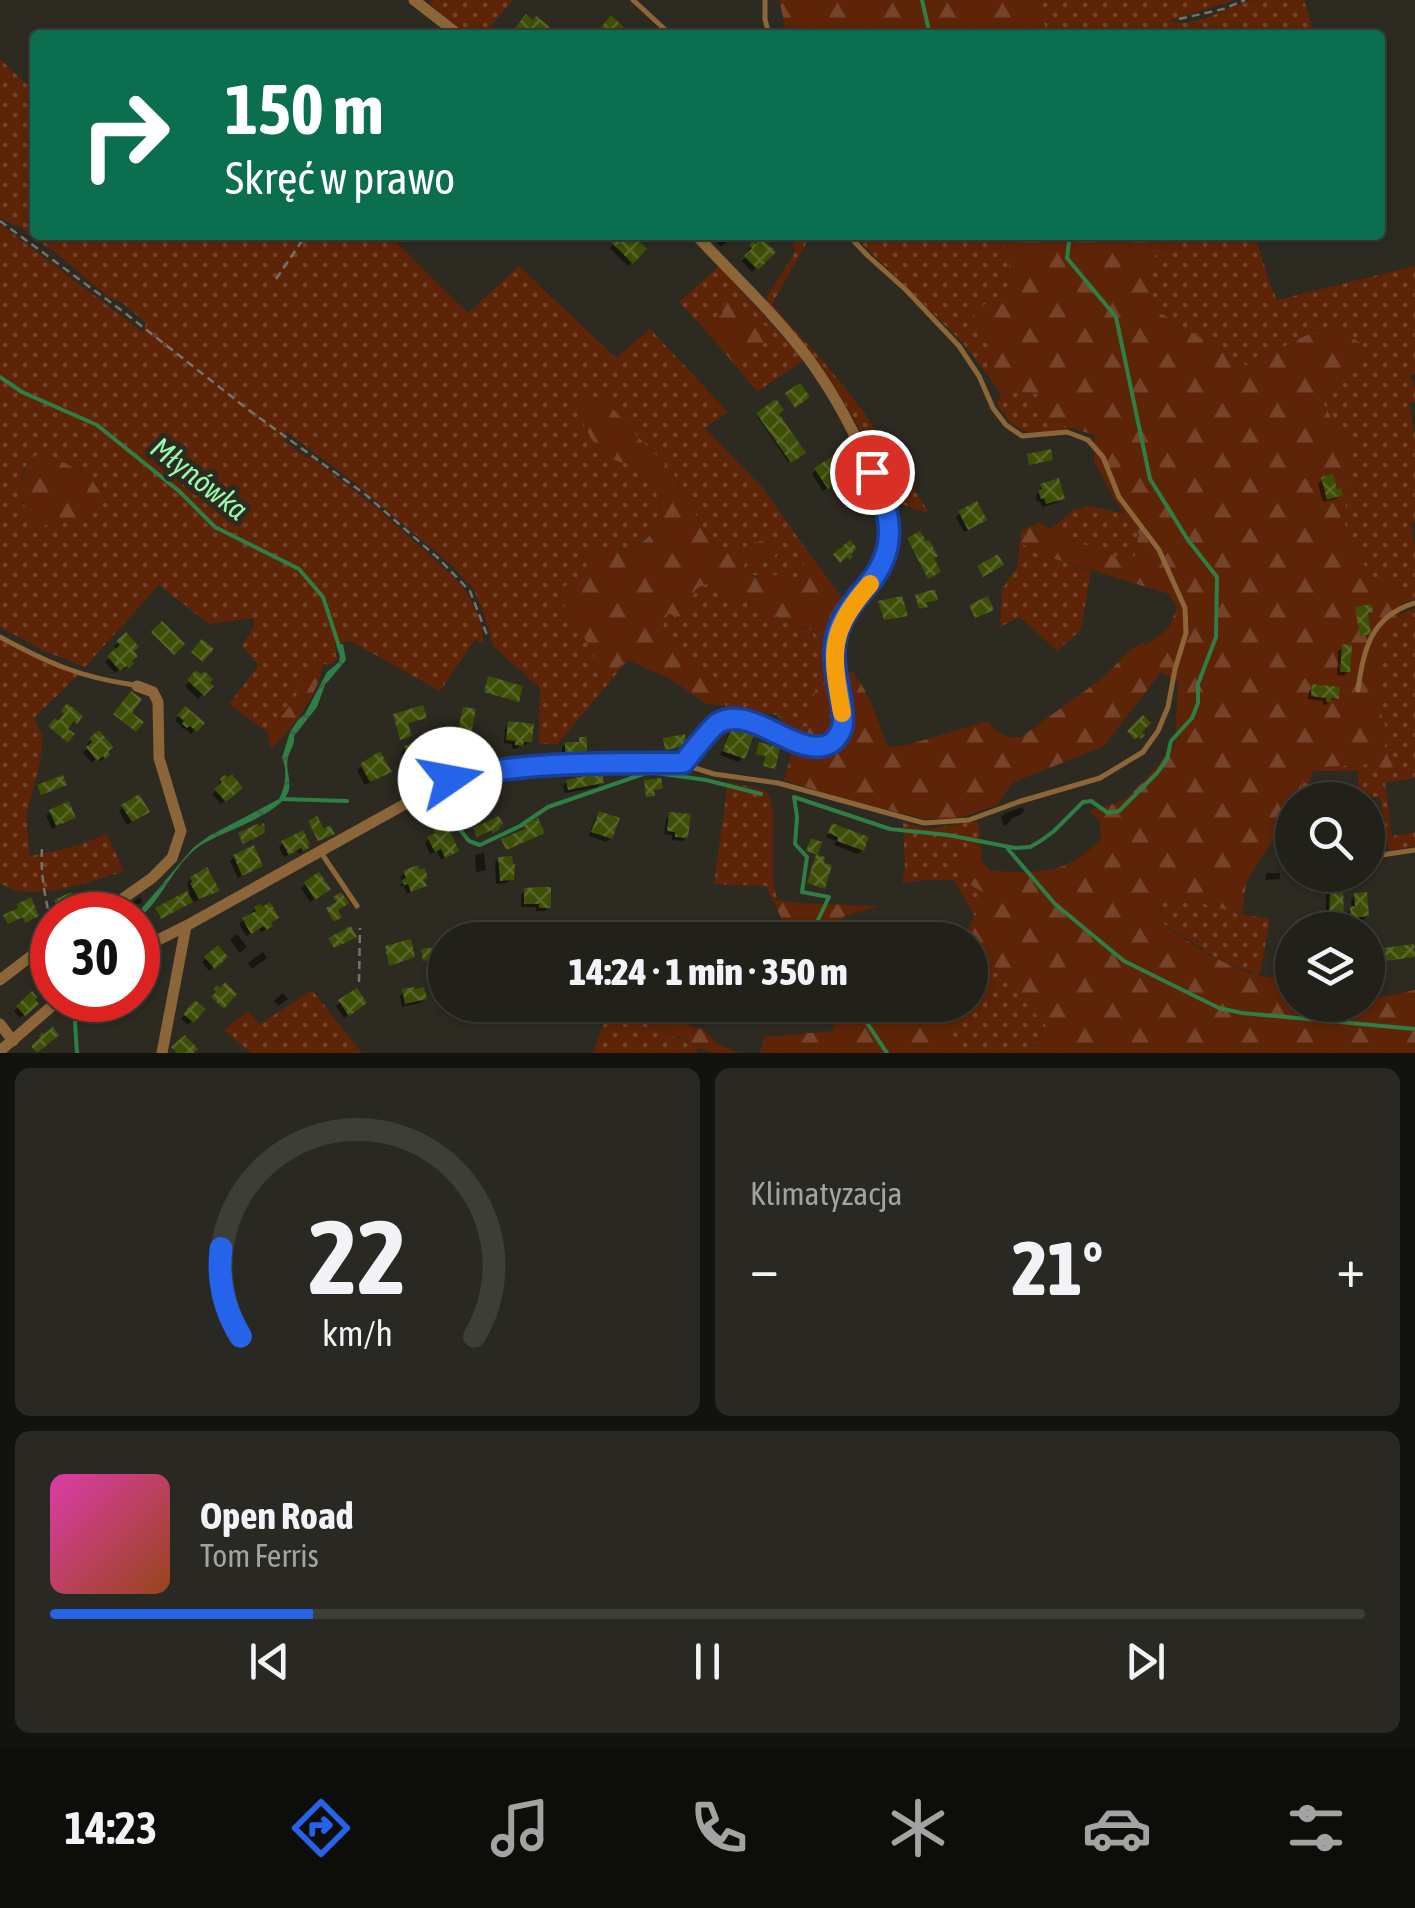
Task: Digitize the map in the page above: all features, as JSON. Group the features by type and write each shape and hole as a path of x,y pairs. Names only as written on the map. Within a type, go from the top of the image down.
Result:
{"street":[{"path":"414,0 453,30"},
{"path":"160,939 450,779 491,770 578,763 683,763 717,724 734,719 754,723 810,747 827,746 836,740 844,725 836,678 836,634 849,607 885,562 890,528 886,502 849,421 808,358 701,240"},
{"path":"132,892 172,858 181,831 159,758 158,702 153,692 136,686"},
{"path":"162,1053 186,926"},
{"path":"0,980 30,957"},
{"path":"0,1051 34,1022"},
{"path":"0,1024 13,1041"}],"lane":[{"path":"633,0 665,30"},
{"path":"766,0 768,30"},
{"path":"683,763 714,774 778,783 924,823 968,820 1100,778 1143,752 1158,732 1168,707 1186,632 1185,608 1160,550 1119,497 1103,457 1088,440 1068,432 1022,436 1006,424 959,346 853,240"},
{"path":"1358,690 1363,651 1376,630 1394,612 1415,604"},
{"path":"0,636 47,662 97,680 136,686"},
{"path":"1385,854 1415,850"},
{"path":"320,852 357,906"}],"path":[{"path":"1179,19 1245,0"},
{"path":"0,221 366,496 459,578 470,591 487,635"},
{"path":"276,279 303,240"},
{"path":"42,849 45,892"},
{"path":"359,982 360,928"}],"green space":[{"path":"433,0 513,0 487,30 462,30 429,4"},
{"path":"779,0 1035,0 1045,27 1050,30 786,30"},
{"path":"1035,0 1235,0 1169,21 1180,23 1255,0 1304,0 1313,30 1050,30 1045,27"},
{"path":"0,59 30,87 30,236 17,224 16,227 0,217"},
{"path":"0,224 143,332 146,323 121,302 109,298 35,240 394,240 468,313 519,266 616,358 650,329 728,412 705,428 762,487 809,553 802,581 741,571 749,560 771,560 777,552 767,541 752,543 732,555 723,550 702,526 685,487 680,488 673,472 608,403 589,396 578,405 587,435 639,461 656,490 663,524 633,552 621,548 582,556 587,565 585,575 565,586 561,602 612,673 628,660 557,745 539,743 540,688 493,646 476,595 457,570 287,432 283,440 378,509 468,594 481,622 484,643 475,640 440,691 350,641 335,645 337,659 331,665 319,661 268,733 229,704 259,665 242,646 254,626 253,618 209,624 159,585 85,667 44,651 0,627","holes":["42,453 88,475 104,498 80,528 22,504 22,474 29,462"]},
{"path":"795,240 808,240 772,304 864,412 930,514 893,501 861,433 823,369 766,305 767,296 796,251 792,244"},
{"path":"858,240 1001,240 1015,290 983,328 991,345 987,374 961,341"},
{"path":"1001,240 1176,240 1151,259 1147,277 1157,311 1247,366 1307,335 1336,329 1361,343 1356,367 1333,378 1321,398 1333,422 1355,446 1342,517 1359,558 1377,582 1402,583 1400,611 1381,644 1378,670 1378,699 1390,733 1384,748 1393,767 1380,773 1369,764 1308,768 1303,782 1275,782 1275,836 1246,883 1242,914 1179,897 1162,899 1159,921 1222,962 1275,978 1275,1022 1385,1022 1385,996 1415,990 1415,1053 1015,1053 1053,1034 988,959 988,922 972,922 985,893 961,880 959,855 968,848 981,846 982,861 990,871 1023,872 1063,866 1088,851 1101,839 1100,822 1089,811 1130,795 1175,745 1178,682 1161,672 1104,746 1014,782 996,805 973,814 925,819 784,780 795,741 777,715 815,728 815,690 845,671 852,672 864,689 888,747 988,721 1002,734 1021,737 1104,677 1130,650 1142,643 1146,645 1169,628 1177,607 1169,594 1039,554 1020,542 1021,530 1040,523 1066,538 1133,563 1139,534 1094,461 1095,435 1047,421 1040,407 1040,394 1001,394 987,374 988,341 971,311 1015,290"},
{"path":"1176,240 1257,240 1277,300 1415,266 1415,373 1410,375 1415,402 1409,403 1415,434 1415,521 1411,523 1415,599 1399,604 1402,583 1377,582 1359,558 1342,517 1355,446 1332,422 1321,398 1333,378 1356,367 1307,335 1247,366 1157,311 1147,277 1151,259"},
{"path":"719,266 804,360 757,392 736,366 770,330 726,292 722,315 699,323 679,302"},
{"path":"726,291 770,330 765,341 736,366 699,323 722,315"},
{"path":"1001,394 1040,394 1047,421 1073,428 1029,432 1012,424 997,403"},
{"path":"588,396 603,398 673,472 679,488 685,487 702,526 723,550 733,555 752,543 766,540 778,552 771,560 749,560 742,571 754,577 788,574 802,581 805,556 809,553 846,603 833,624 827,649 814,631 770,614 711,582 694,592 696,611 687,618 668,614 663,623 665,636 715,680 725,706 707,704 670,679 628,660 612,673 603,672 561,602 565,586 585,575 587,565 582,549 610,547 632,552 663,523 646,471 633,459 623,463 605,454 588,433 578,405"},
{"path":"42,452 88,475 105,499 80,528 53,518 43,528 22,501 21,479"},
{"path":"1090,506 1125,514 1139,534 1133,563 1051,529 1073,510"},
{"path":"1020,542 1039,554 1091,571 1081,630 1057,651 1020,617 1000,627 1002,589 1017,568"},
{"path":"711,582 770,614 814,632 827,649 829,682 815,691 812,715 816,728 800,726 777,715 725,706 715,680 665,636 663,623 668,614 687,618 696,591"},
{"path":"1415,608 1415,778 1358,782 1359,771 1313,771 1310,782 1303,782 1307,768 1369,764 1384,748 1378,696 1379,658 1389,626"},
{"path":"0,637 79,674 34,718 43,737 26,816 30,856 77,846 107,834 124,871 45,892 13,889 0,883"},
{"path":"320,660 323,664 310,699 271,749 268,733"},
{"path":"728,782 769,794 777,898 772,899 766,886 714,884"},
{"path":"1385,783 1392,836 1415,832 1415,846 1389,851"},
{"path":"978,821 981,846 968,848 961,880 986,892 975,917 954,880 902,883 903,823 929,829"},
{"path":"1179,897 1270,919 1260,975 1224,963 1159,921 1162,899"},
{"path":"772,899 879,906 842,917 846,922 783,922"},
{"path":"988,959 1053,1034 1015,1053 964,1053 945,1022 988,1022"},
{"path":"312,990 362,1053 251,1053 224,1030 248,1011 260,1024"},
{"path":"604,1022 644,1022 689,1043 686,1053 593,1053"},
{"path":"646,1022 679,1022 704,1030 718,1044 740,1053 698,1048 696,1053 686,1053 689,1042"},
{"path":"834,1022 945,1022 964,1053 760,1053 764,1037 833,1031"}],"water":[{"path":"343,644 346,660 325,685 317,707 294,736 287,762 289,789 285,798 264,814 198,847 160,894 156,892 193,848 279,799 285,779 282,758 290,732 305,714 327,672 339,662 336,645"}],"building":[{"path":"526,14 533,20 536,16 550,27 547,30 515,28"},
{"path":"611,15 627,30 599,30"},
{"path":"638,240 647,249 633,264 612,243"},
{"path":"764,240 776,252 758,270 744,256 753,241 756,244"},
{"path":"800,383 810,397 795,408 785,393"},
{"path":"776,399 784,410 779,414 806,453 791,463 756,413"},
{"path":"1051,449 1053,460 1029,465 1027,454"},
{"path":"835,455 848,475 828,489 814,468"},
{"path":"1333,474 1343,495 1327,500 1321,477"},
{"path":"1059,478 1065,499 1046,504 1038,490 1042,489 1040,484"},
{"path":"977,501 987,520 968,530 958,511"},
{"path":"920,531 938,556 934,558 941,572 928,579 907,538"},
{"path":"850,540 857,548 851,554 853,557 840,563 833,554"},
{"path":"998,554 1004,565 983,577 977,566"},
{"path":"935,589 938,600 919,609 915,595"},
{"path":"902,596 908,616 884,620 878,601"},
{"path":"988,596 994,610 975,618 969,605"},
{"path":"1371,604 1371,634 1360,636 1355,607"},
{"path":"162,621 185,644 174,655 151,632"},
{"path":"126,632 139,647 134,651 138,656 129,668 120,671 107,656 120,645 116,641"},
{"path":"202,639 214,649 203,662 191,652"},
{"path":"1342,644 1352,645 1350,672 1340,672"},
{"path":"196,670 213,679 210,683 214,686 204,696 187,680"},
{"path":"488,676 523,686 519,702 484,692"},
{"path":"1312,684 1340,687 1339,699 1326,702 1326,698 1311,696"},
{"path":"131,691 142,699 132,713 144,722 136,732 113,714"},
{"path":"67,703 83,716 68,729 75,734 68,743 48,726 64,714 61,711"},
{"path":"423,705 427,718 408,723 412,736 400,740 393,714"},
{"path":"185,706 205,723 197,732 182,724 184,721 177,715"},
{"path":"463,707 476,709 469,744 456,741"},
{"path":"1143,715 1151,723 1142,732 1145,735 1135,740 1127,731"},
{"path":"508,721 534,724 532,742 524,742 523,746 506,740"},
{"path":"732,727 754,735 745,759 722,751"},
{"path":"99,730 113,747 106,759 103,756 97,761 86,747 92,742 89,738"},
{"path":"685,734 687,746 665,750 663,738"},
{"path":"579,737 587,737 587,752 565,752 565,742 579,742"},
{"path":"421,740 428,760 411,766 404,746"},
{"path":"759,742 780,748 775,769 763,766 766,756 756,754"},
{"path":"380,751 392,772 370,782 360,764"},
{"path":"594,770 595,774 602,773 604,783 568,790 566,780 589,775"},
{"path":"232,774 243,788 226,802 214,789 222,782 220,779"},
{"path":"63,775 67,785 41,795 37,785"},
{"path":"661,778 663,789 646,797 644,780"},
{"path":"139,794 150,812 132,822 121,805"},
{"path":"474,794 478,804 458,815 453,801"},
{"path":"69,801 76,818 56,826 49,810"},
{"path":"599,811 620,818 612,839 591,832"},
{"path":"669,812 691,814 688,838 675,837 675,832 667,831"},
{"path":"317,816 324,829 330,825 335,834 318,841 308,821"},
{"path":"499,816 503,824 500,829 477,837 473,828"},
{"path":"538,818 545,833 506,850 501,839 525,829 524,825"},
{"path":"264,823 265,833 243,844 238,833"},
{"path":"832,823 869,837 864,851 837,841 838,837 828,833"},
{"path":"448,827 459,851 445,858 441,849 435,852 427,837 438,828 440,831"},
{"path":"303,830 309,848 289,855 281,841"},
{"path":"811,838 822,842 818,855 825,857 824,863 832,865 825,889 807,883 816,854 806,851"},
{"path":"254,845 263,866 242,876 233,855"},
{"path":"512,856 514,880 500,881 498,857"},
{"path":"418,865 420,870 425,868 427,886 411,892 402,880 406,878 403,871"},
{"path":"207,867 220,891 199,899 190,877"},
{"path":"319,872 331,889 315,900 304,882"},
{"path":"551,887 551,908 524,904 524,888"},
{"path":"187,891 193,902 161,919 160,905"},
{"path":"341,892 349,903 338,910 342,917 334,922 326,908 337,902 333,897"},
{"path":"1330,892 1343,892 1344,912 1329,912"},
{"path":"1367,892 1369,912 1350,912 1350,907 1355,906 1354,893"},
{"path":"30,898 30,920 25,923 23,917 8,924 3,915 18,908 17,904"},
{"path":"270,902 279,918 266,930 264,926 251,934 242,918 256,911 254,907"},
{"path":"351,926 357,937 334,948 328,938"},
{"path":"411,939 415,957 389,966 385,946"},
{"path":"1414,944 1415,957 1386,961 1385,948"},
{"path":"218,945 228,957 215,969 204,957"},
{"path":"428,948 428,960 423,961 421,949"},
{"path":"225,982 237,994 224,1009 211,997 216,992 213,989"},
{"path":"424,987 427,999 405,1004 402,989"},
{"path":"357,988 367,1003 349,1016 338,1000"},
{"path":"30,993 30,1012 25,1016 16,1006"},
{"path":"195,1000 206,1009 194,1023 183,1014"},
{"path":"53,1027 59,1035 37,1053 31,1046 42,1032"},
{"path":"185,1035 198,1049 194,1053 177,1053 171,1047"}],"waterway":[{"path":"922,0 929,30"},
{"path":"819,922 829,897 802,892 807,857 795,844 794,797 890,829 1030,847 1054,831 1083,802 1091,801 1108,813 1119,811 1157,773 1167,759 1171,741 1192,718 1198,703 1198,684 1216,637 1217,577 1188,540 1150,479 1116,317 1067,258 1069,240"},
{"name":"Młynówka","path":"0,377 22,392 97,425 179,491 215,527 299,569 323,597 340,649"},
{"path":"419,807 457,826 469,841 480,845 548,807 649,772 706,780 761,794"},
{"path":"282,799 347,801"},
{"path":"1008,849 1055,904 1124,961 1219,1008 1415,1029"},
{"path":"75,1022 77,1053"},
{"path":"866,1022 887,1053"}],"slow traffic":[{"path":"842,713 836,678 836,634 849,607 870,584"}],"route":[{"path":"450,779 491,770 578,763 683,763 717,724 734,719 754,723 810,747 827,746 836,740 844,725 836,678 836,634 849,607 885,562 890,528 886,502 872,472"}]}
